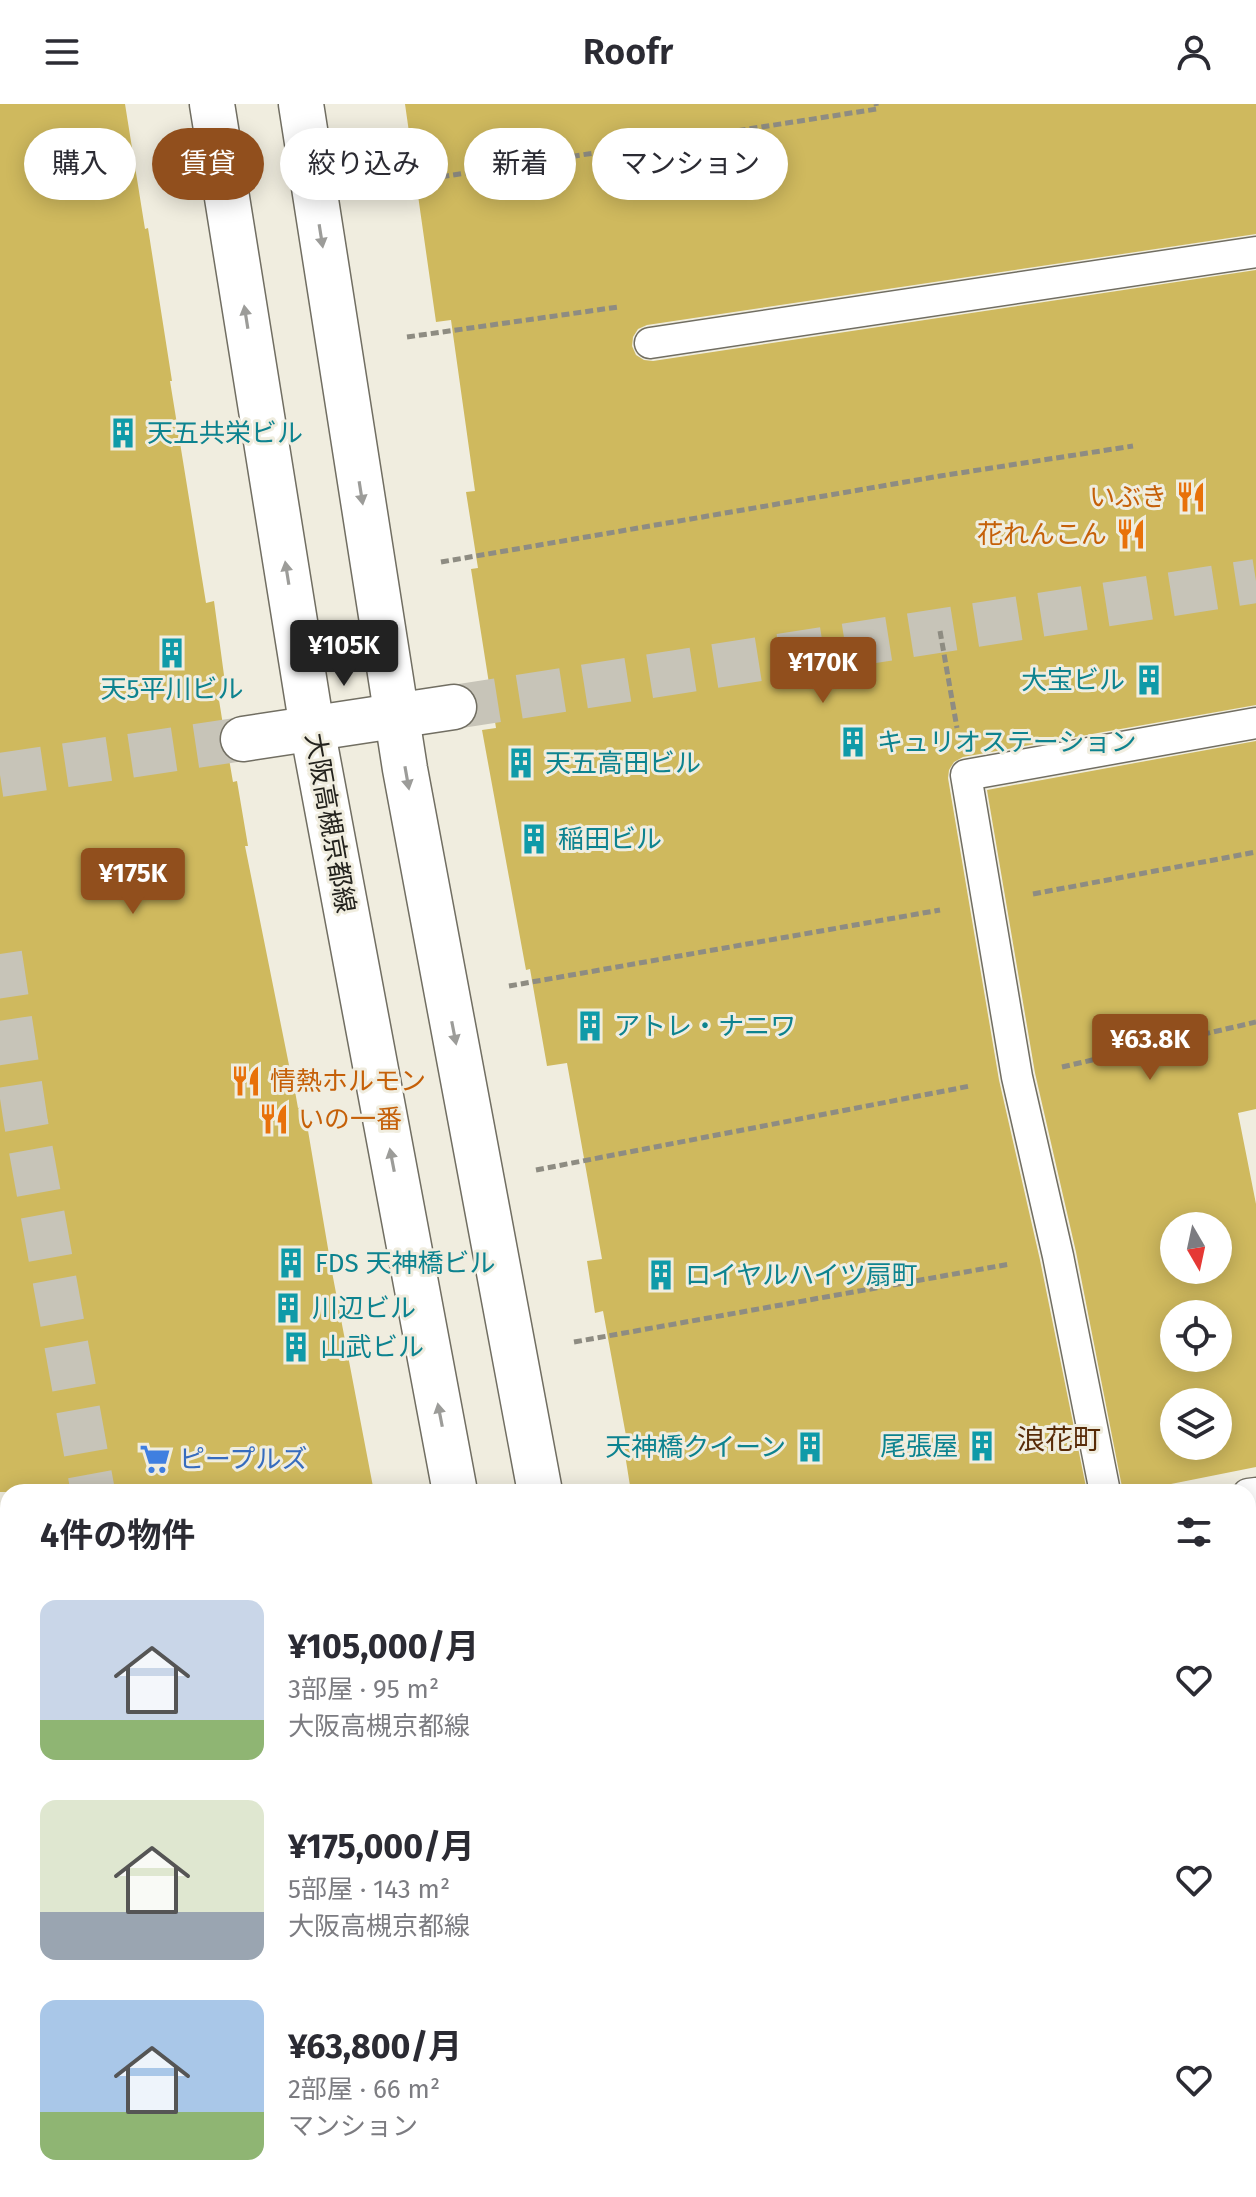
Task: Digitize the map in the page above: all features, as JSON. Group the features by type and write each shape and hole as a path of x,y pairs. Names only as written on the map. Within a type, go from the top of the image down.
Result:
{"main road":[{"name":"大阪高槻京都線","path":"212,104 312,728 454,1484"},
{"path":"301,104 396,715 539,1484"},
{"path":"243,739 454,707"}],"lane":[{"path":"650,343 1256,252"},
{"path":"1103,1484 1058,1256 1017,1077 966,775 1256,723"}],"path":[{"path":"448,176 877,109 876,104"},
{"path":"407,337 646,303 650,343"},
{"path":"441,562 1133,446"},
{"path":"940,631 966,775"},
{"path":"509,986 1256,852"},
{"path":"482,1180 1017,1077 1256,1022"},
{"path":"574,1342 1058,1256"}],"building":[{"path":"0,104 125,104 129,128 24,128 24,200 136,200 136,173 145,229 148,228 206,603 214,601 226,690 219,700 223,725 218,744 229,759 233,782 237,781 248,846 245,846 298,1108 304,1107 372,1484 0,1484"},
{"path":"405,104 1256,104 1256,234 647,325 638,329 633,337 632,346 636,355 653,361 1256,270 1256,705 963,757 954,762 949,770 999,1080 1040,1260 1085,1484 630,1484 623,1442 627,1441 603,1311 595,1313 587,1261 602,1259 567,1063 547,1066 482,730 496,728 471,569 478,568 466,492 475,491 451,320 436,322 419,200 448,200 448,128 408,128"},
{"path":"1256,741 1256,1109 1238,1113 1256,1204 1256,1467 1171,1484 1121,1484 1076,1252 1035,1073 987,790"}],"tunnel":[{"path":"454,707 1256,581"},
{"path":"0,775 243,739"},
{"path":"0,954 26,1123 92,1484"}],"place":[{"name":"天五共栄ビル","path":"123,433"},
{"name":"いぶき","path":"1191,497"},
{"name":"花れんこん","path":"1131,534"},
{"name":"天5平川ビル","path":"172,653"},
{"name":"大宝ビル","path":"1149,680"},
{"name":"キュリオステーション","path":"853,742"},
{"name":"天五高田ビル","path":"521,763"},
{"name":"稲田ビル","path":"534,839"},
{"name":"アトレ・ナニワ","path":"590,1026"},
{"name":"情熱ホルモン","path":"246,1081"},
{"name":"いの一番","path":"274,1119"},
{"name":"FDS 天神橋ビル","path":"291,1263"},
{"name":"ロイヤルハイツ扇町","path":"661,1275"},
{"name":"川辺ビル","path":"288,1308"},
{"name":"山武ビル","path":"296,1347"},
{"name":"尾張屋","path":"982,1446"},
{"name":"天神橋クイーン","path":"810,1447"},
{"name":"ピープルズ","path":"155,1459"}],"district":[{"name":"浪花町","path":"1059,1439"}]}
